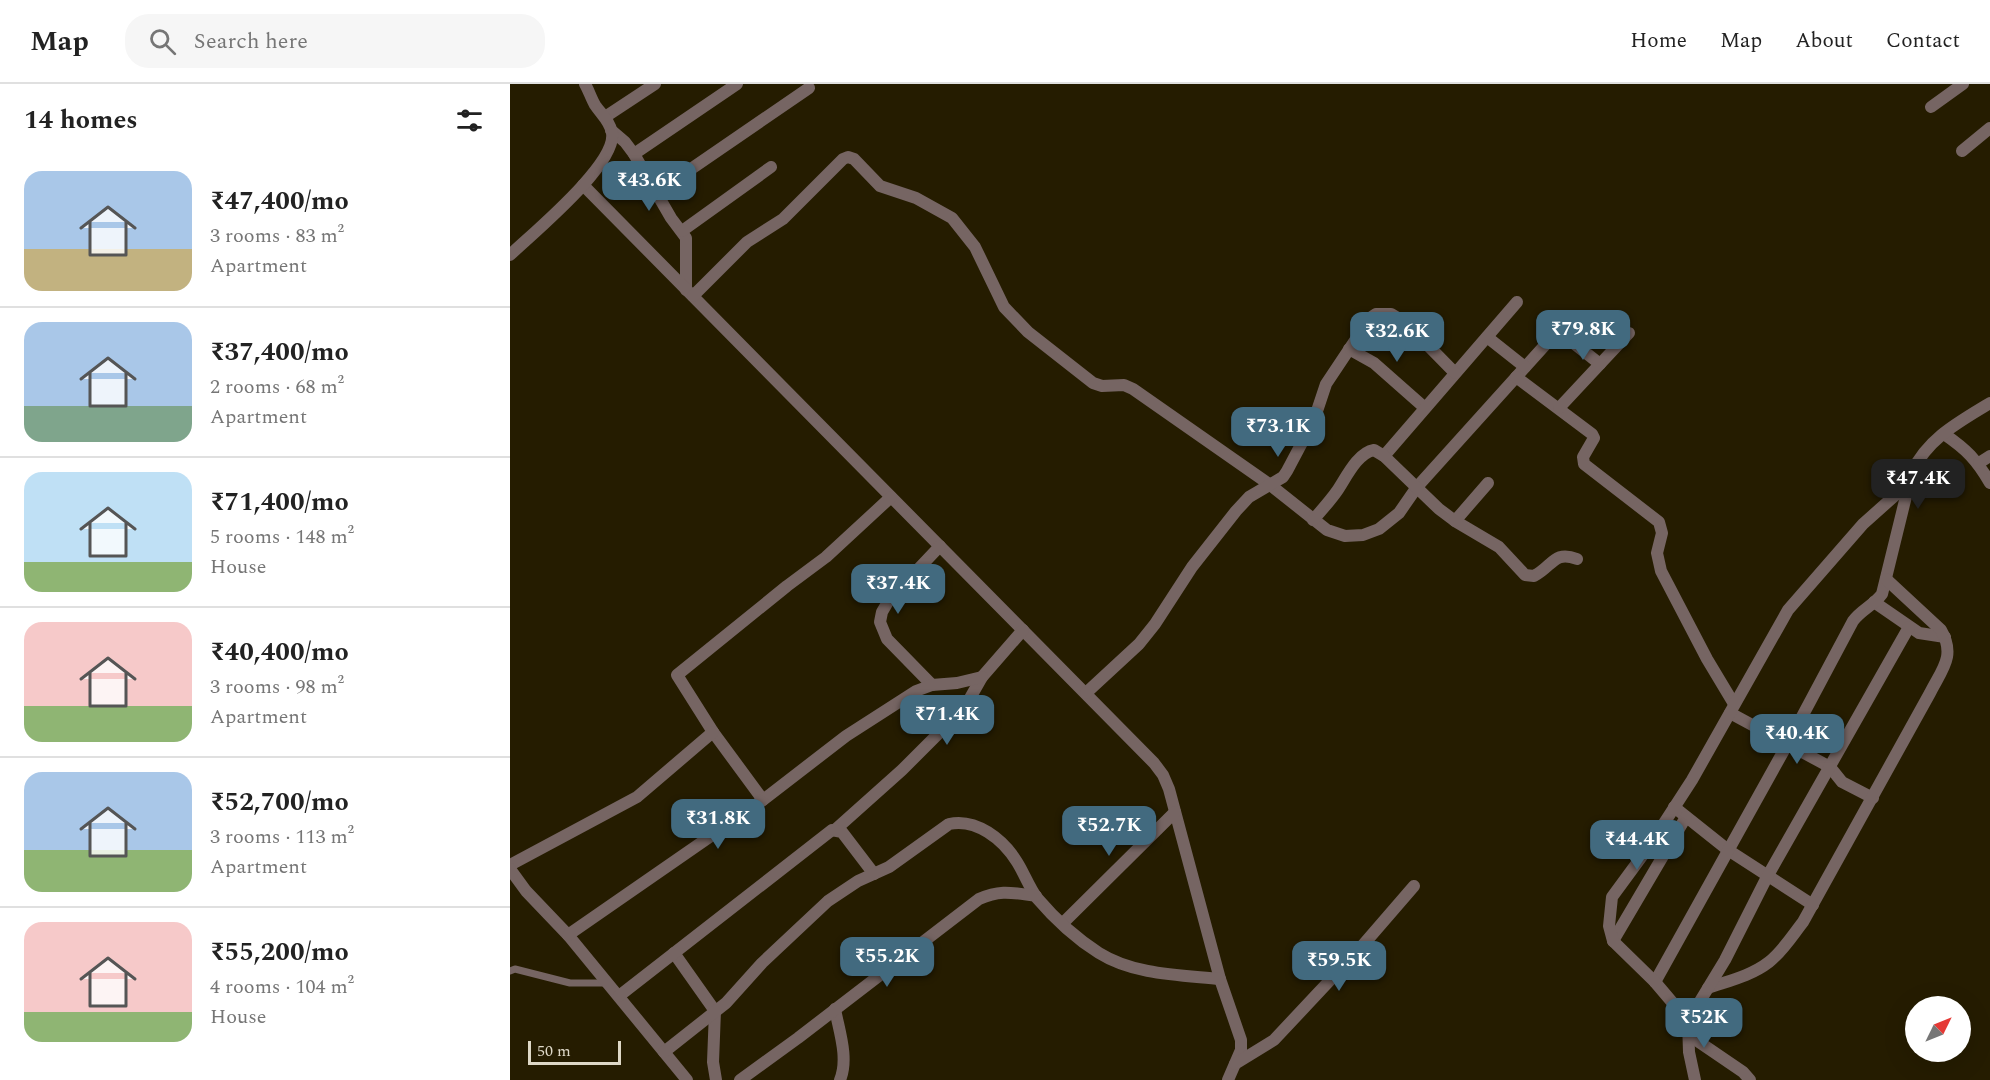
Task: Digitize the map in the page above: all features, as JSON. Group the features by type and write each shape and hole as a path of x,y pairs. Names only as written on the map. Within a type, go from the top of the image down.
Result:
{"street":[{"path":"510,255 575,194 606,155 612,142 611,130 605,117 585,84"},
{"path":"605,117 656,84"},
{"path":"634,154 737,84"},
{"path":"1931,107 1963,84"},
{"path":"656,193 809,88"},
{"path":"1962,151 1990,128"},
{"path":"611,130 625,142 634,154 671,218 682,231 686,241 689,293"},
{"path":"689,293 747,242 783,219 843,159 848,157 854,159 880,186 916,198 952,218 975,246 1004,307 1028,332 1083,376 1102,386 1124,386 1133,389 1269,484 1327,530 1345,536 1363,535 1391,521 1417,487 1552,336 1558,333 1600,364"},
{"path":"682,231 771,167"},
{"path":"583,185 1159,769 1169,789 1220,979 1241,1040 1241,1050 1228,1080"},
{"path":"1384,456 1517,302"},
{"path":"1086,693 1138,644 1155,624 1192,567 1236,511 1249,497 1282,477 1314,420 1324,388 1370,318 1376,314 1391,314 1406,322 1455,373"},
{"path":"1560,408 1629,333"},
{"path":"1487,337 1521,372 1593,436 1582,461 1587,468 1632,500 1661,525 1662,533 1657,553 1661,571 1732,708 1830,767 1842,782 1873,798"},
{"path":"1349,349 1374,363 1425,408"},
{"path":"1655,982 1853,621 1861,611 1882,594 1910,482 1920,456 1944,434 1990,403"},
{"path":"1944,434 1966,449 1990,483"},
{"path":"1313,520 1366,453 1374,450 1384,456 1455,521 1499,547 1525,575 1539,573 1559,556 1568,555 1577,559"},
{"path":"1978,463 1990,456"},
{"path":"1750,1080 1743,1072 1700,1041 1688,1021 1655,982 1613,941 1609,926 1612,897 1674,807 1788,610 1863,524 1910,482"},
{"path":"1455,521 1488,483"},
{"path":"763,800 713,732 678,680 677,675 826,557 891,497"},
{"path":"933,685 887,639 880,622 882,612 889,600 940,546"},
{"path":"1708,988 1752,972 1784,948 1813,905 1948,657 1945,637 1932,620 1886,579"},
{"path":"1874,602 1924,635 1945,637"},
{"path":"1695,1080 1689,1052 1688,1021 1725,960 1767,877 1909,627"},
{"path":"619,996 832,830 836,830 902,770 964,707 982,677 1023,630"},
{"path":"568,935 763,800 846,736 916,691 933,685 957,683 982,677"},
{"path":"687,1080 568,935 526,891 510,867 637,797 713,732"},
{"path":"1674,807 1728,850 1813,905"},
{"path":"1063,923 1175,812"},
{"path":"1613,941 1686,817"},
{"path":"664,1052 726,1003 762,963 828,901 858,881 889,867 949,824 958,822 970,823 984,830 1002,844 1016,860 1036,896 1063,923 1099,953 1119,964 1140,969 1220,979"},
{"path":"836,830 842,832 874,874"},
{"path":"1235,1064 1274,1040 1363,945 1414,886"},
{"path":"740,1080 979,899 992,893 1007,892 1036,896"},
{"path":"674,953 715,1011 713,1062 716,1080"},
{"path":"835,1009 844,1054 840,1080"}],"lane":[{"path":"510,971 515,969 570,983 606,983"}]}
